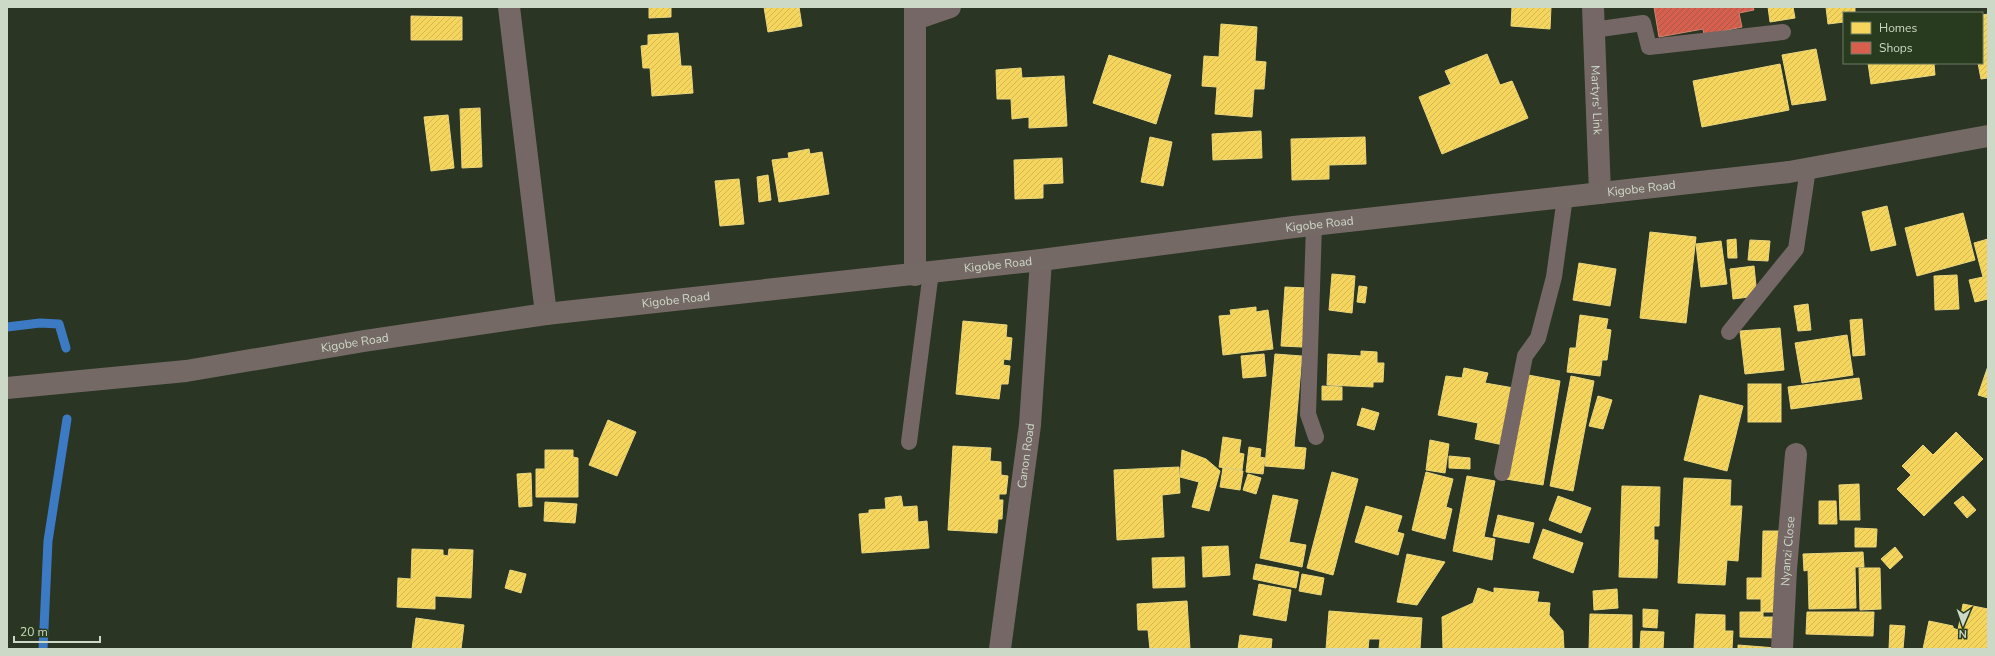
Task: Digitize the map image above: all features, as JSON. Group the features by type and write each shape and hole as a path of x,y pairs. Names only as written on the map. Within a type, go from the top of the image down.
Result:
{"street":[{"path":"509,7 546,314"},
{"path":"923,273 915,13 950,7"},
{"name":"Martyrs' Link","path":"1593,7 1600,193"},
{"name":"Kigobe Road","path":"7,388 186,371 364,341 546,314 1042,260 1314,225 1808,169 1988,136"},
{"name":"Canon Road","path":"1000,649 1030,425 1042,260"},
{"name":"Nyanzi Close","path":"1782,649 1786,569 1796,454"}],"lane":[{"path":"1593,30 1643,23 1649,47 1783,32"},
{"path":"1729,332 1796,249 1808,169"},
{"path":"1502,473 1525,356 1538,338 1554,277 1564,197"},
{"path":"1314,225 1308,414 1316,437"},
{"path":"909,442 923,273"}],"building: Homes":[{"path":"649,7 671,7 671,17 649,18"},
{"path":"764,7 799,7 802,26 768,32"},
{"path":"1512,7 1551,7 1550,29 1511,26"},
{"path":"1768,7 1793,7 1795,18 1770,22"},
{"path":"1826,7 1855,7 1855,12 1843,12 1843,22 1828,24"},
{"path":"1988,14 1988,78 1981,79 1978,64 1983,64 1983,15"},
{"path":"411,16 462,17 462,40 411,40"},
{"path":"1221,24 1257,27 1255,61 1266,62 1264,89 1254,89 1252,117 1215,114 1217,87 1202,86 1204,56 1219,57"},
{"path":"678,33 681,66 691,66 693,93 652,96 650,68 643,68 641,46 648,45 648,35"},
{"path":"1816,49 1826,100 1792,105 1782,55"},
{"path":"1487,54 1500,85 1512,81 1528,118 1442,154 1419,97 1451,84 1445,71"},
{"path":"1109,55 1171,75 1156,124 1093,103"},
{"path":"1780,64 1789,110 1702,127 1693,81"},
{"path":"1868,64 1934,64 1935,75 1871,84"},
{"path":"1021,68 1022,78 1064,76 1067,126 1029,128 1029,117 1012,119 1011,99 997,99 996,70"},
{"path":"480,108 482,167 462,168 460,109"},
{"path":"448,115 454,168 431,171 424,117"},
{"path":"1261,131 1262,158 1213,160 1212,134"},
{"path":"1150,137 1172,142 1163,186 1141,182"},
{"path":"1365,137 1366,164 1329,165 1329,179 1292,180 1291,139"},
{"path":"809,149 810,154 822,152 829,194 779,202 772,160 789,158 788,153"},
{"path":"1062,158 1063,183 1043,184 1043,198 1015,199 1014,160"},
{"path":"768,175 771,200 759,202 757,177"},
{"path":"739,179 744,224 720,226 715,181"},
{"path":"1887,206 1896,245 1871,251 1862,212"},
{"path":"1963,213 1975,260 1917,276 1905,228"},
{"path":"1650,232 1696,237 1686,323 1640,318"},
{"path":"1736,239 1737,258 1728,258 1727,240"},
{"path":"1988,239 1988,299 1975,302 1969,280 1983,277 1974,243"},
{"path":"1750,240 1770,241 1768,261 1748,260"},
{"path":"1721,241 1727,284 1701,287 1696,244"},
{"path":"1579,263 1616,269 1610,306 1573,300"},
{"path":"1754,266 1757,296 1733,299 1730,269"},
{"path":"1332,274 1355,276 1352,313 1329,310"},
{"path":"1957,275 1959,309 1935,310 1934,276"},
{"path":"1359,286 1367,287 1365,303 1357,302"},
{"path":"1285,287 1307,288 1302,347 1281,346"},
{"path":"1808,304 1811,330 1798,331 1794,306"},
{"path":"1256,307 1256,312 1268,310 1273,349 1223,355 1219,316 1231,315 1230,310"},
{"path":"1580,315 1608,319 1606,329 1611,330 1607,360 1602,360 1600,376 1567,372 1570,348 1576,348"},
{"path":"1862,319 1865,355 1853,356 1850,320"},
{"path":"963,321 1007,325 1006,337 1012,338 1010,360 1004,359 1003,365 1010,366 1008,384 1001,384 999,399 956,394"},
{"path":"1780,328 1784,370 1745,374 1740,331"},
{"path":"1847,335 1853,375 1802,383 1795,343"},
{"path":"1361,351 1377,352 1377,363 1384,363 1383,382 1373,382 1373,387 1327,385 1328,354 1361,356"},
{"path":"1264,354 1266,376 1243,378 1241,356"},
{"path":"1275,354 1302,356 1294,447 1306,448 1304,469 1265,466"},
{"path":"1988,366 1988,398 1978,395"},
{"path":"1464,368 1488,373 1485,383 1514,388 1503,445 1475,439 1478,423 1438,415 1446,376 1462,378"},
{"path":"1523,374 1560,381 1543,485 1506,479"},
{"path":"1571,376 1594,381 1573,491 1550,486"},
{"path":"1859,378 1862,399 1791,409 1788,387"},
{"path":"1748,384 1781,384 1781,422 1748,422"},
{"path":"1322,386 1342,387 1342,400 1322,400"},
{"path":"1700,395 1743,406 1727,471 1684,460"},
{"path":"1598,396 1612,400 1603,429 1589,426"},
{"path":"1362,408 1379,413 1374,430 1357,425"},
{"path":"608,420 636,432 617,476 589,465"},
{"path":"1956,432 1983,459 1924,516 1897,489 1911,475 1902,466 1923,445 1933,455"},
{"path":"1223,437 1241,440 1239,453 1244,454 1242,470 1219,467"},
{"path":"1430,440 1449,444 1445,473 1426,470"},
{"path":"953,446 991,448 990,461 1001,462 1001,475 1008,476 1006,494 999,494 999,500 1003,500 1002,519 998,519 997,533 948,530"},
{"path":"1249,447 1261,449 1260,457 1265,458 1263,474 1246,472"},
{"path":"545,450 573,450 573,457 578,458 578,497 536,497 536,469 545,469"},
{"path":"1182,450 1206,459 1220,471 1209,511 1192,507 1199,482 1180,477"},
{"path":"1449,456 1470,458 1470,469 1449,468"},
{"path":"1179,467 1180,493 1162,495 1164,537 1117,540 1114,470"},
{"path":"1223,468 1243,471 1240,490 1220,487"},
{"path":"1332,472 1358,479 1333,575 1307,568"},
{"path":"1426,472 1453,479 1446,507 1452,509 1445,539 1412,530"},
{"path":"531,473 532,506 519,507 517,474"},
{"path":"1248,474 1261,478 1256,494 1243,490"},
{"path":"1467,476 1495,481 1484,537 1495,539 1492,560 1453,551"},
{"path":"1684,478 1731,480 1730,506 1742,506 1738,561 1727,560 1725,585 1678,583"},
{"path":"1859,484 1860,520 1840,520 1839,485"},
{"path":"1622,486 1660,487 1659,526 1654,526 1654,540 1658,540 1657,578 1619,577"},
{"path":"1273,495 1298,500 1289,542 1306,545 1302,567 1260,558"},
{"path":"901,496 903,507 917,506 918,522 927,521 929,548 862,553 859,514 869,513 869,510 886,509 885,498"},
{"path":"1558,496 1591,508 1581,533 1549,520"},
{"path":"1963,496 1976,510 1967,518 1954,503"},
{"path":"1819,501 1836,501 1837,524 1819,524"},
{"path":"545,502 577,504 575,523 544,521"},
{"path":"1366,506 1402,516 1397,532 1404,534 1398,555 1355,542"},
{"path":"1498,515 1534,523 1529,543 1493,536"},
{"path":"1855,528 1877,529 1876,547 1855,547"},
{"path":"1543,529 1583,543 1573,573 1533,558"},
{"path":"1763,531 1782,531 1780,612 1761,612 1761,599 1747,599 1747,578 1762,578"},
{"path":"1228,546 1230,575 1203,577 1202,547"},
{"path":"1895,547 1903,557 1890,569 1881,559"},
{"path":"412,549 443,550 443,555 448,556 449,549 473,550 471,598 435,596 435,609 397,607 398,578 411,579"},
{"path":"1863,552 1864,567 1855,567 1856,608 1809,609 1808,570 1804,571 1803,554"},
{"path":"1407,554 1445,562 1417,605 1397,602"},
{"path":"1184,557 1185,587 1153,588 1152,558"},
{"path":"1256,564 1299,572 1296,588 1253,579"},
{"path":"1859,568 1880,568 1881,609 1860,610"},
{"path":"510,570 526,574 521,593 505,588"},
{"path":"1302,574 1324,578 1321,595 1299,591"},
{"path":"1259,584 1291,590 1286,621 1253,615"},
{"path":"1478,588 1494,593 1494,588 1539,592 1537,602 1550,603 1549,615 1563,631 1564,649 1443,649 1442,617 1473,603"},
{"path":"1617,589 1618,608 1594,610 1593,591"},
{"path":"1187,601 1190,649 1150,649 1148,630 1138,630 1137,604"},
{"path":"1963,604 1988,609 1988,649 1923,649 1929,621 1953,626 1953,628 1958,630"},
{"path":"1643,609 1658,610 1657,628 1643,627"},
{"path":"1329,611 1422,618 1420,649 1379,649 1380,639 1369,639 1368,649 1326,649"},
{"path":"1740,612 1763,612 1763,617 1780,617 1780,638 1740,637"},
{"path":"1807,612 1874,612 1873,636 1806,634"},
{"path":"1590,614 1632,615 1632,649 1589,649"},
{"path":"1696,614 1725,615 1725,631 1733,631 1732,649 1694,649"},
{"path":"416,618 464,625 461,649 412,649"},
{"path":"1890,625 1905,626 1903,649 1889,649"},
{"path":"1641,631 1664,632 1663,649 1640,649"},
{"path":"1240,635 1272,639 1271,649 1238,649"},
{"path":"1738,645 1776,648 1776,649 1738,649"}],"building: Shops":[{"path":"1654,7 1753,7 1754,10 1739,13 1742,27 1704,35 1703,29 1659,37"}],"waterway":[{"path":"7,327 40,323 59,324 66,348"},
{"path":"43,649 48,541 67,419"}]}
